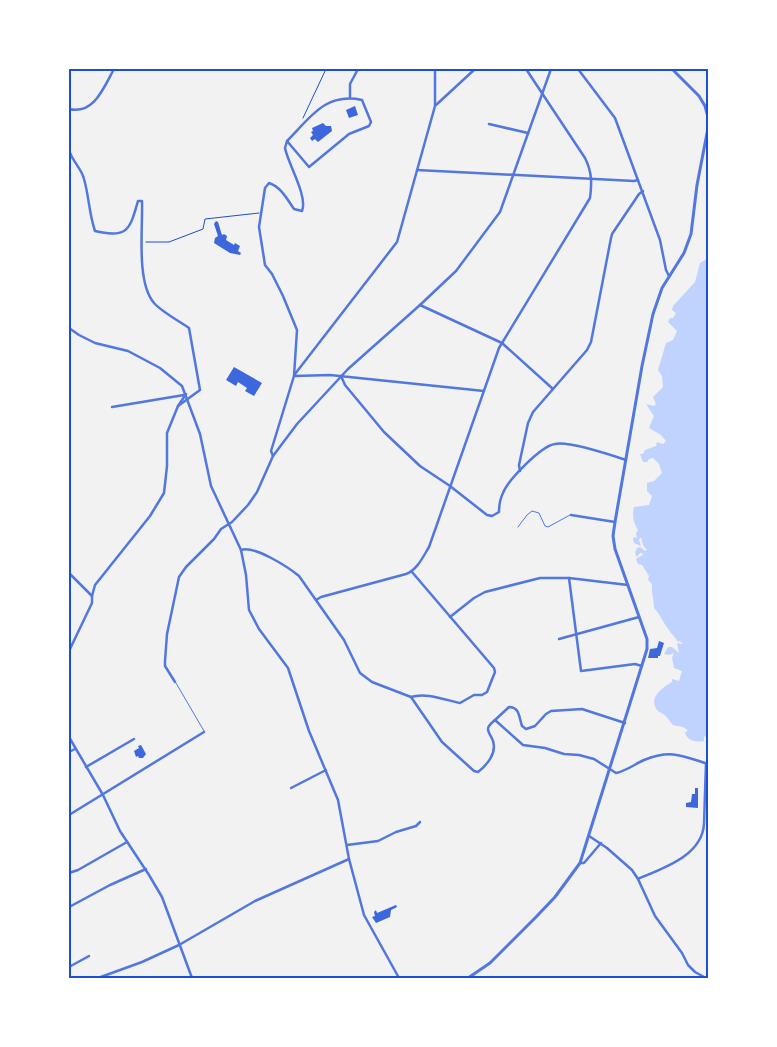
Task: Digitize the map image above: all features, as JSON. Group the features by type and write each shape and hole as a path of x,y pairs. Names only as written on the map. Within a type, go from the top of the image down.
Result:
{"street":[{"path":"69,109 74,110 89,106 99,98 114,69"},
{"path":"350,97 350,84 358,69"},
{"path":"294,376 397,242 435,106 434,69"},
{"path":"435,106 475,69"},
{"path":"316,600 412,572 429,547 502,344 590,198 592,179 585,158 526,69"},
{"path":"175,682 165,666 165,662 167,634 179,577 221,529 248,505 257,492 273,456 297,424 341,376 420,306 456,271 500,212 551,69"},
{"path":"578,69 615,118 660,240 669,276"},
{"path":"468,978 490,963 536,917 555,897 580,864 647,649 647,639 614,549 613,536 653,314 662,288 684,253 691,234 697,185 708,128 708,117 699,96 672,69"},
{"path":"273,456 271,452 294,376 297,330 283,296 272,274 265,265 259,227 265,188 269,183 275,185 282,191 294,209 302,210 302,197 285,148 287,141 322,105 350,97 362,100 371,125 349,134 309,167 287,141"},
{"path":"489,124 528,133"},
{"path":"69,150 72,160 84,176 90,217 95,231 109,234 126,231 132,224 138,201 142,201 143,274 147,290 154,303 189,328 200,390 178,406"},
{"path":"417,170 638,180"},
{"path":"520,471 518,465 528,422 538,406 592,342 612,234 643,191"},
{"path":"420,306 493,338 553,389"},
{"path":"69,328 95,343 128,351 160,368 180,383 186,394 200,434 211,486 241,550 250,610 258,629 288,668 309,730 338,800 349,859 366,919 399,978"},
{"path":"294,376 341,376 484,391"},
{"path":"341,376 345,385 384,432 420,466 492,516 499,512 502,494 506,487 547,446 562,443 626,460"},
{"path":"69,650 92,604 95,585 150,516 164,493 167,433 178,406 186,394"},
{"path":"112,407 186,394"},
{"path":"571,515 615,522"},
{"path":"241,550 250,549 290,568 299,576 344,640 356,667 364,677 411,697 442,742 474,772 483,769 493,754 494,742 488,730 489,726 509,707 514,707 517,710 522,726 526,729 535,726 546,714 551,712 582,709 625,722"},
{"path":"411,697 417,695 430,696 460,704 474,695 482,695 487,692 495,672 494,668 412,572"},
{"path":"69,573 92,596"},
{"path":"450,617 474,598 485,592 540,578 569,578 628,585"},
{"path":"569,578 580,671 635,664 643,666"},
{"path":"559,639 639,617"},
{"path":"495,720 523,745 594,759 613,772 619,773 644,760 662,755 678,754 707,763 704,830 699,840 681,859 638,879"},
{"path":"69,815 204,732"},
{"path":"69,737 103,795 127,842 146,869 166,906 192,978"},
{"path":"86,767 134,739"},
{"path":"69,752 75,749"},
{"path":"291,788 326,770"},
{"path":"347,845 378,841 396,832 416,826 420,822"},
{"path":"589,836 601,843 624,862 638,879 655,916 682,953 688,965 695,972 706,978"},
{"path":"69,873 78,870 127,842"},
{"path":"580,864 589,860 601,843"},
{"path":"98,978 142,962 179,945 255,901 349,859"},
{"path":"71,906 110,885 146,869"},
{"path":"69,966 89,956"}],"lane":[{"path":"518,527 532,511 539,513 545,526 548,527 571,515"},
{"path":"175,682 204,732"}],"path":[{"path":"300,127 326,69"},
{"path":"142,241 168,242 203,230 205,219 262,211"}],"water":[{"path":"708,258 708,735 704,737 704,741 698,742 689,739 685,732 688,731 686,729 673,725 655,706 655,698 660,690 672,682 672,679 679,681 682,671 674,668 672,658 674,653 664,654 668,647 672,647 679,653 677,643 682,644 682,642 677,641 654,608 652,584 648,580 649,576 642,565 638,564 636,559 643,555 640,553 637,557 635,553 637,548 640,547 645,551 647,550 643,545 641,537 639,540 641,546 634,543 633,539 634,537 637,538 636,533 638,530 634,522 633,513 634,507 649,505 652,496 647,491 647,483 654,481 662,473 659,464 653,458 643,462 640,454 656,446 657,442 663,444 666,441 661,435 649,428 654,416 646,404 654,406 656,404 653,397 663,387 662,376 658,370 666,343 673,340 677,331 668,322 676,313 672,310 673,306 695,282 700,263"}],"building":[{"path":"355,106 358,115 349,118 346,110"},
{"path":"323,123 326,126 331,126 332,131 318,142 315,139 312,141 310,138 313,135 311,132 313,131 312,128"},
{"path":"216,221 222,235 227,236 226,240 240,246 238,251 241,253 240,255 230,253 214,243 215,238 218,236 214,224"},
{"path":"234,367 262,383 254,396 245,391 247,388 238,382 236,386 226,380"},
{"path":"659,641 664,643 660,656 658,658 648,658 650,649 657,648"},
{"path":"141,745 146,754 143,758 139,758 138,756 136,757 134,751"},
{"path":"695,788 698,788 698,808 686,807 686,803 691,802 692,794 695,794"},
{"path":"396,905 397,907 391,910 390,917 376,923 372,917 375,916 374,912 376,910 377,913"}]}
